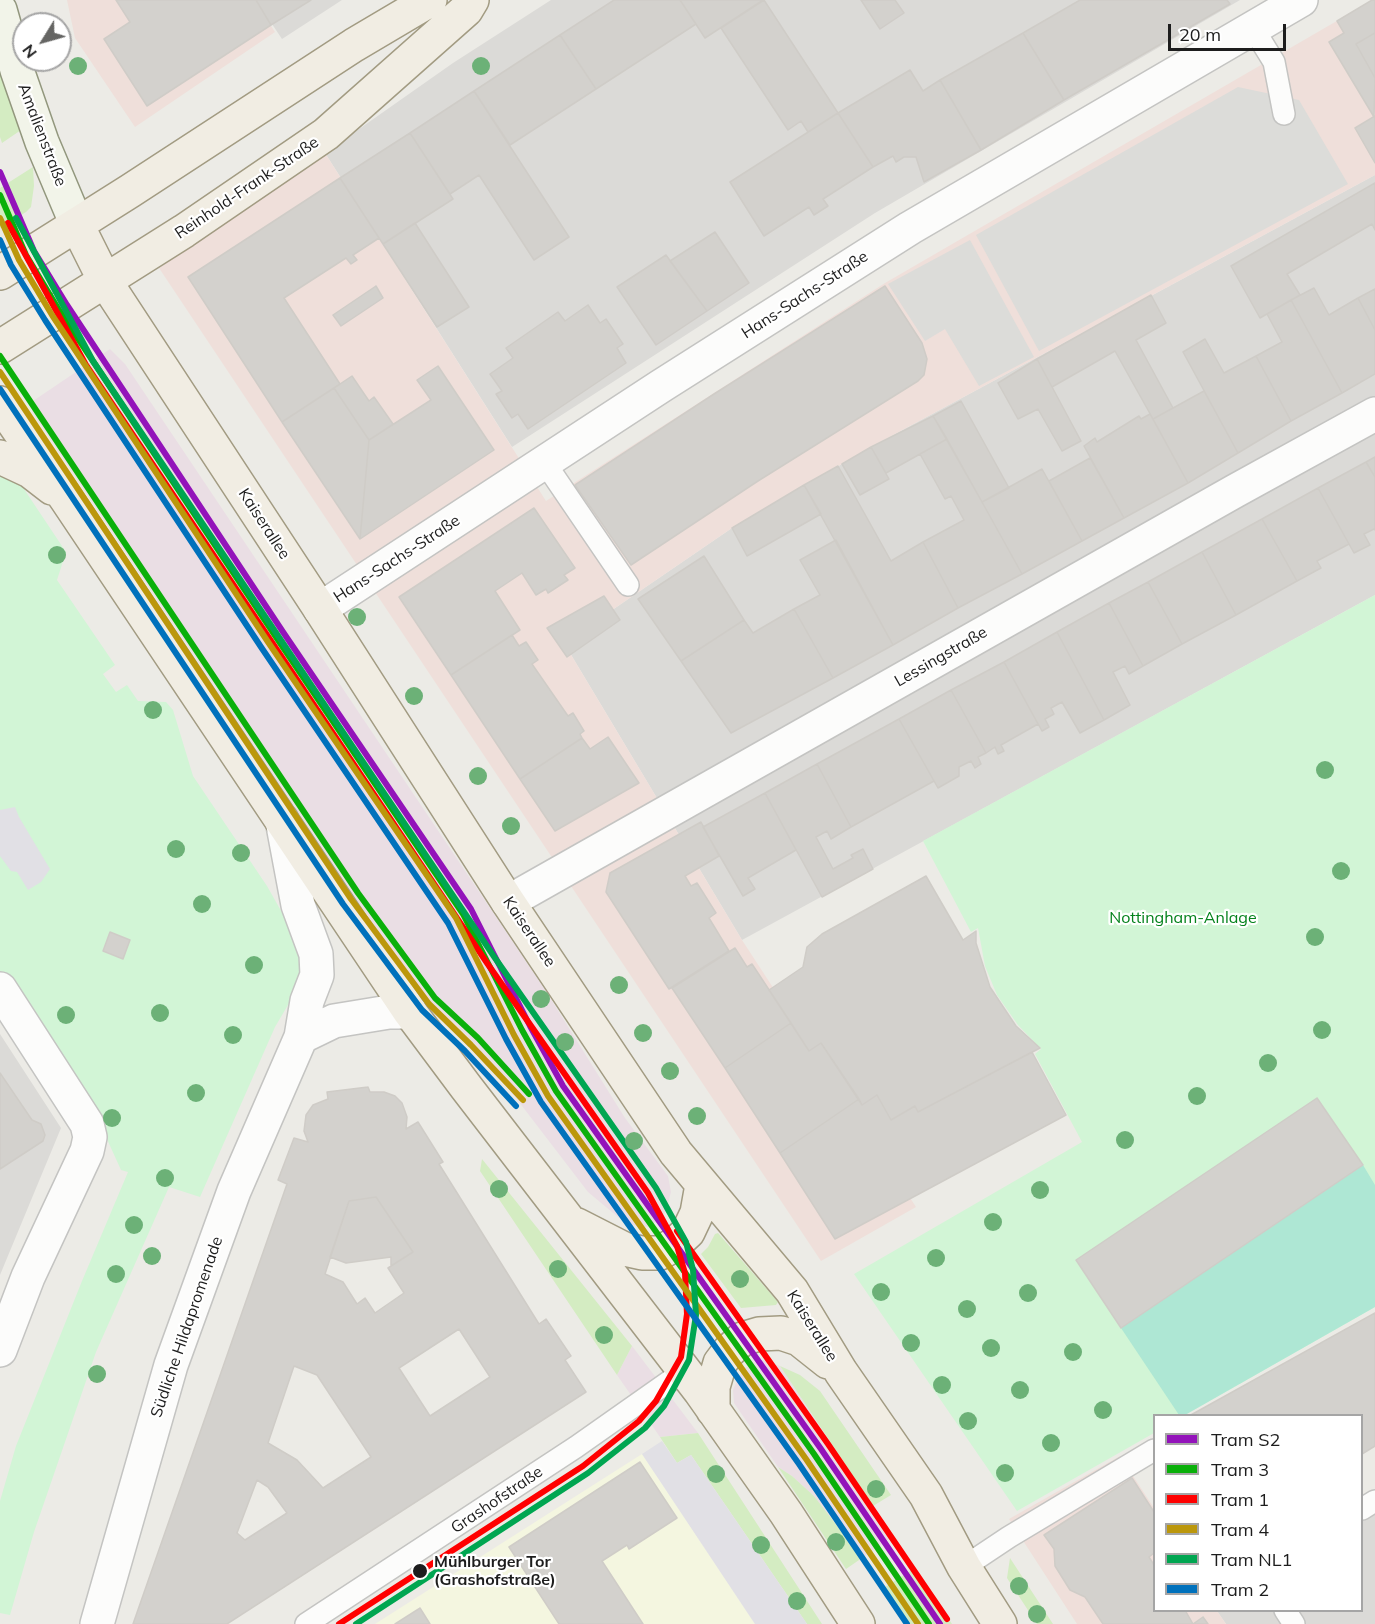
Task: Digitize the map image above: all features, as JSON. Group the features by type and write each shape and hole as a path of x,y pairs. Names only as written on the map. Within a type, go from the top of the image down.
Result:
{"main road":[{"path":"0,273 354,45 430,0"},
{"name":"Reinhold-Frank-Straße","path":"0,347 184,231 326,134 466,10 472,0"},
{"name":"Amalienstraße","path":"0,10 17,70 42,142 77,225"},
{"name":"Kaiserallee","path":"77,225 105,281 508,902 676,1152 792,1291 841,1372 926,1495 964,1567 1000,1624"},
{"path":"0,403 410,1012 713,1410 786,1513 858,1624"},
{"path":"0,457 30,471 67,500"},
{"path":"570,1221 624,1249 642,1253 660,1253 675,1244 688,1232 697,1213 702,1185"},
{"path":"713,1410 713,1387 720,1363 742,1339 759,1334 781,1333 799,1339 841,1372"}],"street":[{"name":"Hans-Sachs-Straße","path":"320,609 910,228 1301,0"},
{"name":"Lessingstraße","path":"508,902 1234,491 1375,414"},
{"name":"Südliche Hildapromenade","path":"97,1624 171,1365 234,1191 300,1037 308,1001 318,975 316,954 298,905 282,820"},
{"path":"0,989 87,1124 90,1137 87,1151 28,1277 0,1350"},
{"path":"300,1037 333,1021 389,1012 410,1012"}],"lane":[{"path":"1254,28 1274,62 1284,114"},
{"path":"544,463 628,585"},
{"name":"Grashofstraße","path":"306,1624 576,1447 684,1371"},
{"path":"964,1567 1009,1537 1153,1455"}],"shaded area":[{"path":"67,0 254,0 275,32 135,127 75,38 72,12 70,12"},
{"path":"256,0 342,0 282,39"},
{"path":"551,0 1240,0 875,213 512,447 325,153 453,63"},
{"path":"1375,0 1375,175 871,447 732,528 564,643 742,940 916,1207 821,1261 159,268 325,153 546,501 885,283"},
{"path":"1238,87 1299,100 1348,184 1039,351 976,235"},
{"path":"1375,175 1375,595 742,940 564,643 732,528 871,447"},
{"path":"970,240 1034,357 979,386 945,329 925,341 888,284"},
{"path":"110,349 125,364 547,993 625,1118 668,1176 671,1192 666,1211 662,1218 649,1227 633,1225 618,1217 588,1192 486,1059 435,1011 409,978 32,412 33,401"},
{"path":"15,807 50,869 41,882 28,890 17,872 11,871 0,856 0,810"},
{"path":"0,1034 61,1128 0,1275"},
{"path":"632,1346 698,1433 660,1437 617,1375"},
{"path":"762,1360 780,1366 893,1536 862,1558 814,1496 778,1467 734,1403 733,1390 738,1378 745,1368"},
{"path":"662,1441 677,1463 691,1455 807,1624 755,1624 642,1454"},
{"path":"642,1454 755,1624 375,1624"},
{"path":"1120,1456 1153,1506 1153,1612 1218,1612 1226,1624 1077,1624 1009,1519"},
{"path":"1375,1512 1375,1624 1226,1624 1218,1612 1363,1612 1363,1519"}],"green space":[{"path":"0,56 24,128 2,143 0,137"},
{"path":"33,167 34,186 31,207 0,228 0,188"},
{"path":"0,472 22,486 66,552 57,580 115,665 103,674 116,692 127,685 138,701 166,702 173,710 193,776 267,886 306,955 298,988 275,1027 200,1197 169,1187 96,1352 34,1532 10,1615 0,1613 0,1501 16,1446 128,1172 121,1170 106,1137 0,972"},
{"name":"Nottingham-Anlage","path":"1375,595 1375,1307 1187,1414 1153,1414 1153,1434 1017,1511 854,1274 1082,1142 1035,1054 1041,1049 1018,1025 997,995 985,966 978,928 971,932 923,841"},
{"path":"482,1159 632,1346 617,1375 480,1171"},
{"path":"1363,1165 1375,1185 1375,1307 1187,1414 1178,1414 1121,1328"},
{"path":"718,1233 778,1302 776,1305 741,1308 701,1254"},
{"path":"780,1366 800,1375 820,1391 891,1495 873,1506"},
{"path":"698,1433 822,1624 807,1624 691,1455 677,1463 660,1437"},
{"path":"778,1467 814,1496 862,1558 846,1569"},
{"path":"1010,1558 1053,1624 1037,1624 1007,1578"},
{"path":"915,1568 952,1624 905,1624 900,1617 882,1589"}],"building":[{"path":"116,0 256,0 271,25 147,106 104,39 130,22"},
{"path":"256,0 311,0 271,25"},
{"path":"614,0 680,0 696,24 596,89 560,35"},
{"path":"680,0 763,0 705,38"},
{"path":"764,0 838,113 808,132 801,121 788,130 721,28"},
{"path":"861,0 895,0 904,13 880,29"},
{"path":"1080,0 1227,0 1230,4 1064,100 1023,33"},
{"path":"1375,0 1375,33 1356,44 1375,78 1374,117 1329,42 1344,33 1337,21"},
{"path":"1023,33 1064,100 981,150 940,80"},
{"path":"1375,33 1375,78 1356,44"},
{"path":"560,35 596,89 510,145 474,91"},
{"path":"910,70 923,91 940,80 981,150 924,182 916,157 904,157 896,162 893,156 873,167 838,113"},
{"path":"474,91 569,237 534,260 479,175 450,194 410,133"},
{"path":"838,113 873,167 823,199 828,206 814,215 809,207 764,236 730,182"},
{"path":"1375,116 1375,163 1355,128"},
{"path":"410,133 453,199 383,244 340,178"},
{"path":"340,178 379,238 353,255 357,260 351,264 346,258 284,298 340,384 282,422 188,277"},
{"path":"1375,183 1375,230 1372,224 1287,274 1300,295 1260,318 1231,266"},
{"path":"415,223 469,307 437,327 383,244"},
{"path":"715,232 749,283 707,311 670,261"},
{"path":"666,255 707,311 656,345 617,287"},
{"path":"376,286 383,298 341,326 333,315"},
{"path":"885,286 922,343 927,359 924,375 631,565 575,485"},
{"path":"1314,288 1329,315 1358,298 1375,330 1375,374 1342,393 1291,300"},
{"path":"1375,289 1375,330 1358,298"},
{"path":"1151,295 1166,323 1136,340 1173,408 1153,419 1115,351 1052,387 1037,359"},
{"path":"1291,300 1342,393 1291,421 1256,356 1282,342 1267,314"},
{"path":"588,305 600,323 606,319 623,344 617,348 626,363 528,429 518,414 512,418 496,394 502,391 490,374 513,358 506,348 558,312 565,321"},
{"path":"1205,339 1224,373 1256,356 1291,421 1238,453 1183,352"},
{"path":"1037,359 1081,441 1062,451 1038,409 1018,419 998,383"},
{"path":"438,366 494,450 360,539 369,440 431,400 417,380"},
{"path":"352,376 369,401 374,397 393,424 369,440 334,388"},
{"path":"334,388 369,440 360,539 282,422"},
{"path":"1204,391 1238,453 1188,483 1153,419"},
{"path":"961,401 1009,488 982,502 933,416"},
{"path":"1150,414 1188,483 1124,518 1084,446 1095,438 1097,442 1139,416 1141,419"},
{"path":"933,416 947,439 886,473 871,447"},
{"path":"947,439 1022,574 958,608 923,542 964,520 951,496 945,499 920,454"},
{"path":"871,447 889,479 860,495 842,464"},
{"path":"1375,457 1375,477 1366,462"},
{"path":"1090,458 1124,518 1082,541 1049,481"},
{"path":"1366,462 1375,477 1375,530 1364,534 1370,545 1354,553 1318,488"},
{"path":"838,466 891,561 923,542 958,608 893,645 804,485"},
{"path":"1042,469 1082,541 1022,574 982,502"},
{"path":"804,485 821,514 747,556 732,528"},
{"path":"1318,488 1349,544 1317,561 1321,568 1297,581 1262,519"},
{"path":"534,508 575,568 564,575 568,580 548,593 546,589 536,595 522,573 495,591 520,630 451,675 399,597"},
{"path":"1262,519 1297,581 1236,615 1202,552"},
{"path":"836,540 893,645 833,678 794,609 820,595 800,560"},
{"path":"1202,552 1236,615 1182,644 1148,582"},
{"path":"704,556 744,620 681,661 638,599"},
{"path":"1148,582 1182,644 1143,666 1109,603"},
{"path":"604,596 620,620 567,657 547,628"},
{"path":"1109,603 1143,666 1129,674 1125,666 1113,672 1130,705 1104,720 1057,632"},
{"path":"794,609 833,678 731,733 681,661 744,620 753,633"},
{"path":"1057,632 1104,720 1080,733 1062,702 1051,708 1054,714 1045,719 1049,727 1042,731 1004,662"},
{"path":"512,635 519,646 526,642 538,660 532,664 568,716 573,713 584,731 580,734 582,738 520,779 451,675"},
{"path":"1004,662 1038,724 1001,745 1004,751 998,754 995,747 986,753 951,690"},
{"path":"951,690 986,753 978,757 981,764 975,768 971,761 959,767 959,776 938,788 899,719"},
{"path":"899,719 934,781 851,827 817,764"},
{"path":"608,737 639,783 555,831 520,779 582,738 590,749"},
{"path":"817,764 851,827 831,839 827,831 816,837 833,869 853,858 851,855 863,849 873,869 822,897 765,793"},
{"path":"765,793 796,850 748,878 755,889 743,896 703,827"},
{"path":"701,822 719,856 685,876 691,886 697,883 716,913 709,918 729,951 669,989 606,892 610,873"},
{"path":"926,876 963,940 976,931 976,943 990,987 1016,1026 1040,1048 918,1112 915,1106 891,1120 877,1095 862,1105 821,1043 809,1051 769,990 803,967 807,947 822,934"},
{"path":"110,932 130,940 123,959 103,951"},
{"path":"735,948 747,967 752,964 791,1023 725,1068 672,988"},
{"path":"791,1023 809,1051 821,1043 859,1099 780,1153 725,1068"},
{"path":"1032,1052 1066,1115 835,1239 780,1153 859,1099 862,1105 877,1095 891,1120 915,1106 918,1112"},
{"path":"0,1073 32,1120 41,1124 45,1135 43,1141 0,1169"},
{"path":"368,1087 370,1092 384,1092 395,1096 402,1103 407,1117 406,1129 418,1122 443,1162 439,1164 539,1324 546,1319 571,1356 565,1360 586,1392 227,1624 133,1624 287,1184 278,1180 294,1138 308,1142 304,1131 306,1115 313,1105 328,1099 327,1092","holes":["376,1197 413,1252 388,1268 404,1293 375,1313 365,1298 357,1304 343,1282 325,1274 349,1201","459,1329 490,1377 430,1416 399,1368","294,1366 317,1375 371,1457 323,1488 297,1460 268,1443","257,1480 268,1487 287,1513 245,1540 237,1533"]},
{"path":"1317,1098 1363,1165 1121,1328 1076,1260"},
{"path":"376,1197 413,1252 391,1266 391,1257 346,1263 330,1257 349,1201"},
{"path":"1375,1313 1375,1446 1363,1453 1363,1414 1193,1414"},
{"path":"640,1462 677,1518 629,1549 627,1545 602,1561 643,1624 559,1624 509,1547"},
{"path":"1132,1478 1153,1510 1153,1554 1149,1557 1153,1563 1153,1612 1186,1612 1193,1624 1103,1624 1085,1597 1070,1590 1055,1566 1054,1549 1044,1535"},
{"path":"420,1608 430,1624 395,1624 417,1610"},
{"path":"1203,1617 1208,1624 1193,1624"}],"tram line":[{"name":"S2","path":"0,172 34,251 67,305 283,632 471,909 563,1086 821,1449 940,1624"},
{"name":"3","path":"0,195 26,255 59,310 463,914 556,1091 814,1454 929,1624"},
{"name":"4","path":"0,218 19,260 52,315 268,642 456,918 514,1035 548,1096 806,1459 918,1624"},
{"name":"NL1","path":"16,218 93,361 495,958 656,1188 686,1242 693,1270 696,1315 689,1360 664,1406 645,1428 588,1473 356,1624"},
{"name":"1","path":"8,223 86,365 487,963 648,1193 677,1246 685,1273 687,1314 681,1357 656,1401 639,1421 583,1466 339,1624"},
{"name":"2","path":"0,240 11,265 45,320 261,647 448,923 506,1039 541,1102 799,1464 907,1624"},
{"name":"3","path":"0,356 358,893 435,998 478,1038 529,1094"},
{"name":"4","path":"0,372 351,899 429,1004 523,1100"},
{"name":"2","path":"0,389 343,904 422,1010 465,1051 516,1106"},
{"name":"1","path":"677,1231 828,1444 947,1619"}],"place":[{"name":"Mühlburger Tor (Grashofstraße)","path":"420,1571"}]}
